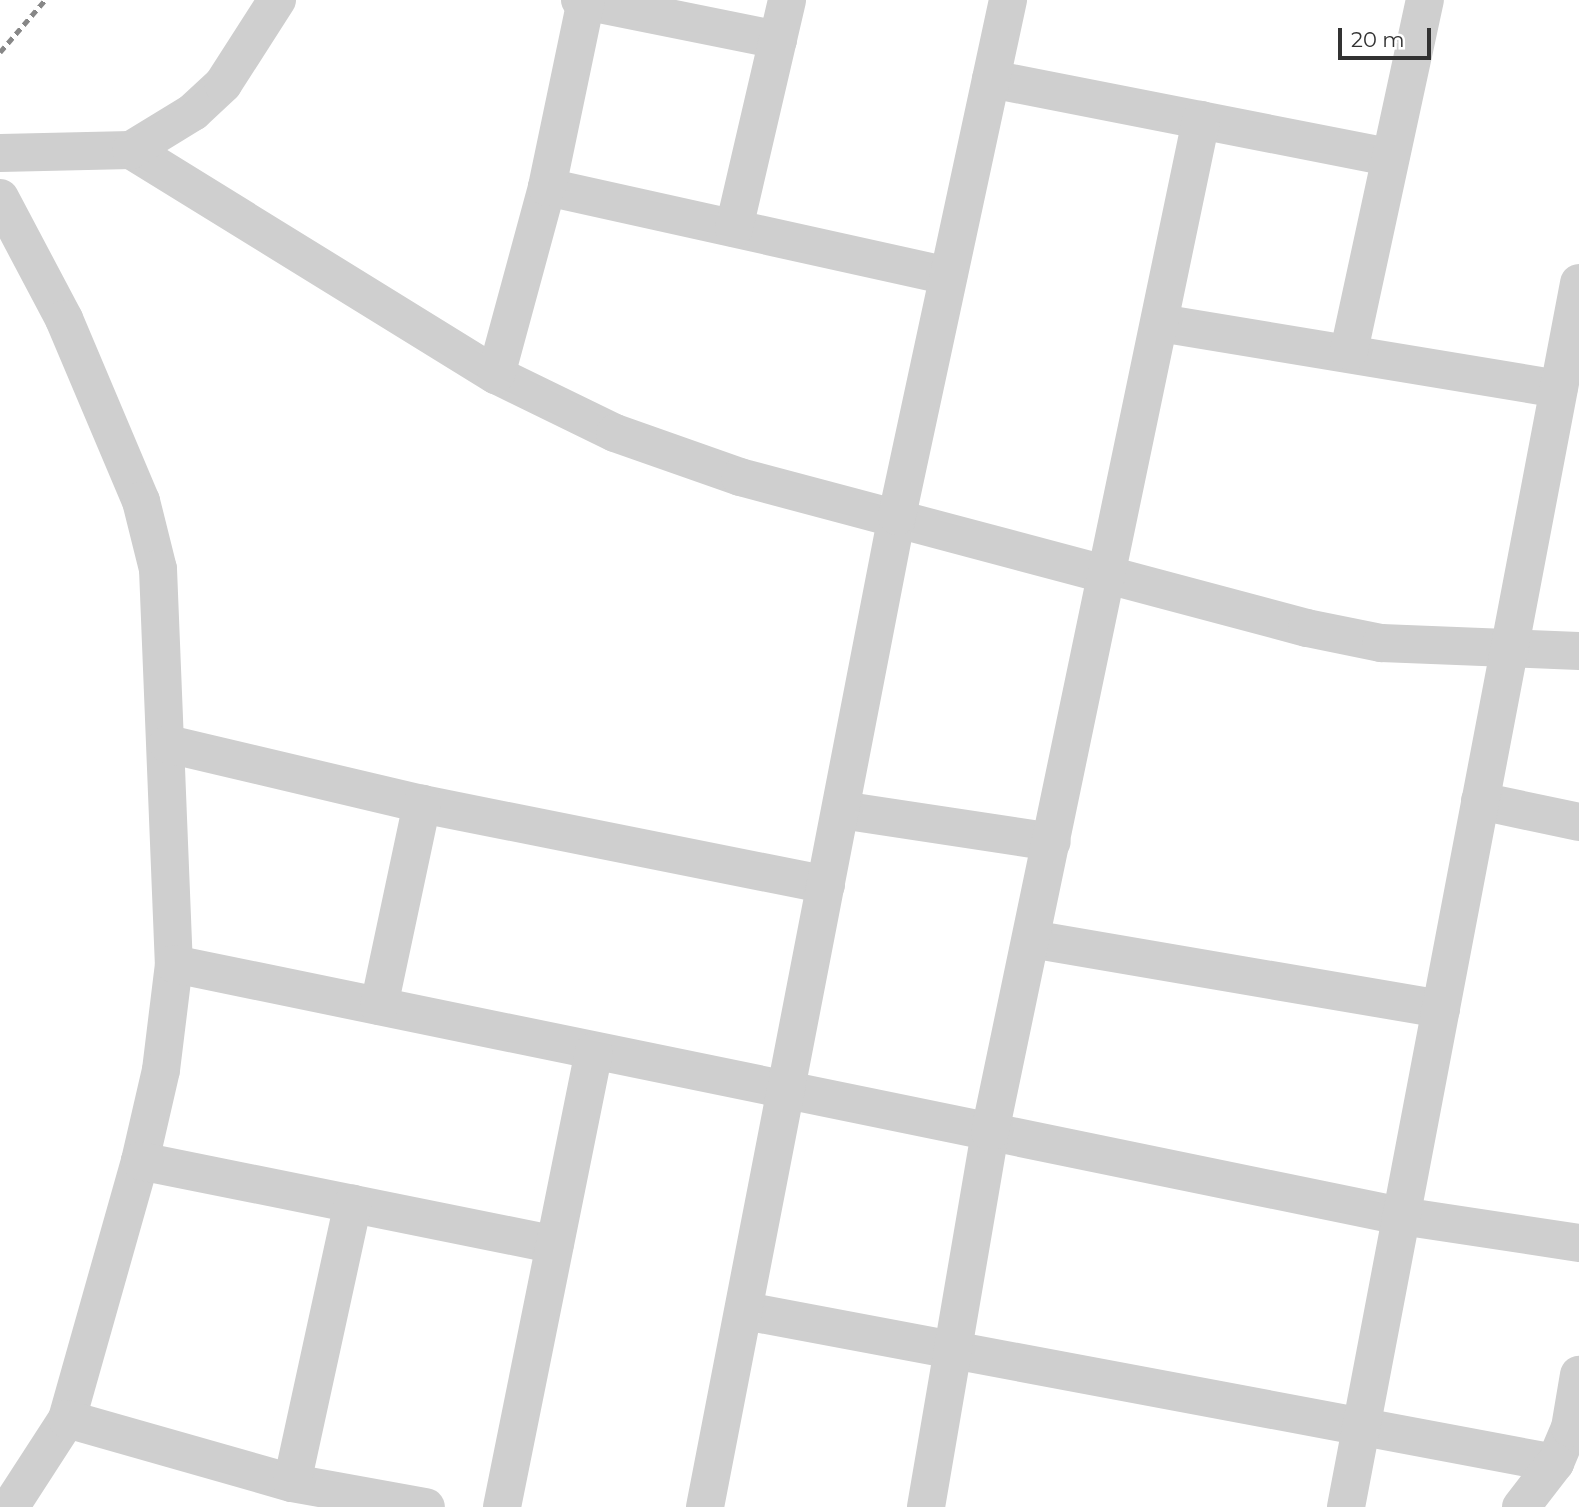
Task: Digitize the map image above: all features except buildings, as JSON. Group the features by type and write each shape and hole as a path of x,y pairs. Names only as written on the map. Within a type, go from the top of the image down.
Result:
{"street":[{"path":"0,153 131,150 193,112 223,84 277,0"},
{"path":"734,228 787,0"},
{"path":"705,1507 897,516 1008,0"},
{"path":"1349,351 1425,0"},
{"path":"496,375 547,187 583,1 778,40"},
{"path":"991,79 1390,157"},
{"path":"926,1507 950,1350 990,1132 1201,120"},
{"path":"131,150 496,375 615,433 740,477 1381,643 1579,651"},
{"path":"547,187 948,276"},
{"path":"0,198 64,319 141,501 158,569 168,744 174,964 161,1070 140,1161 67,1419 10,1507"},
{"path":"1346,1507 1579,283"},
{"path":"1160,323 1349,351 1559,389"},
{"path":"168,744 422,804 826,885"},
{"path":"1480,801 1579,822"},
{"path":"379,1006 422,804"},
{"path":"841,810 1052,842"},
{"path":"1031,939 1441,1009"},
{"path":"174,964 1401,1216 1579,1242"},
{"path":"502,1507 594,1051"},
{"path":"140,1161 555,1245"},
{"path":"292,1483 353,1204"},
{"path":"745,1311 1360,1429 1555,1463"},
{"path":"1521,1507 1555,1463 1570,1428 1579,1375"},
{"path":"67,1419 292,1483 426,1507"}],"railway":[{"path":"0,52 45,0"}]}
